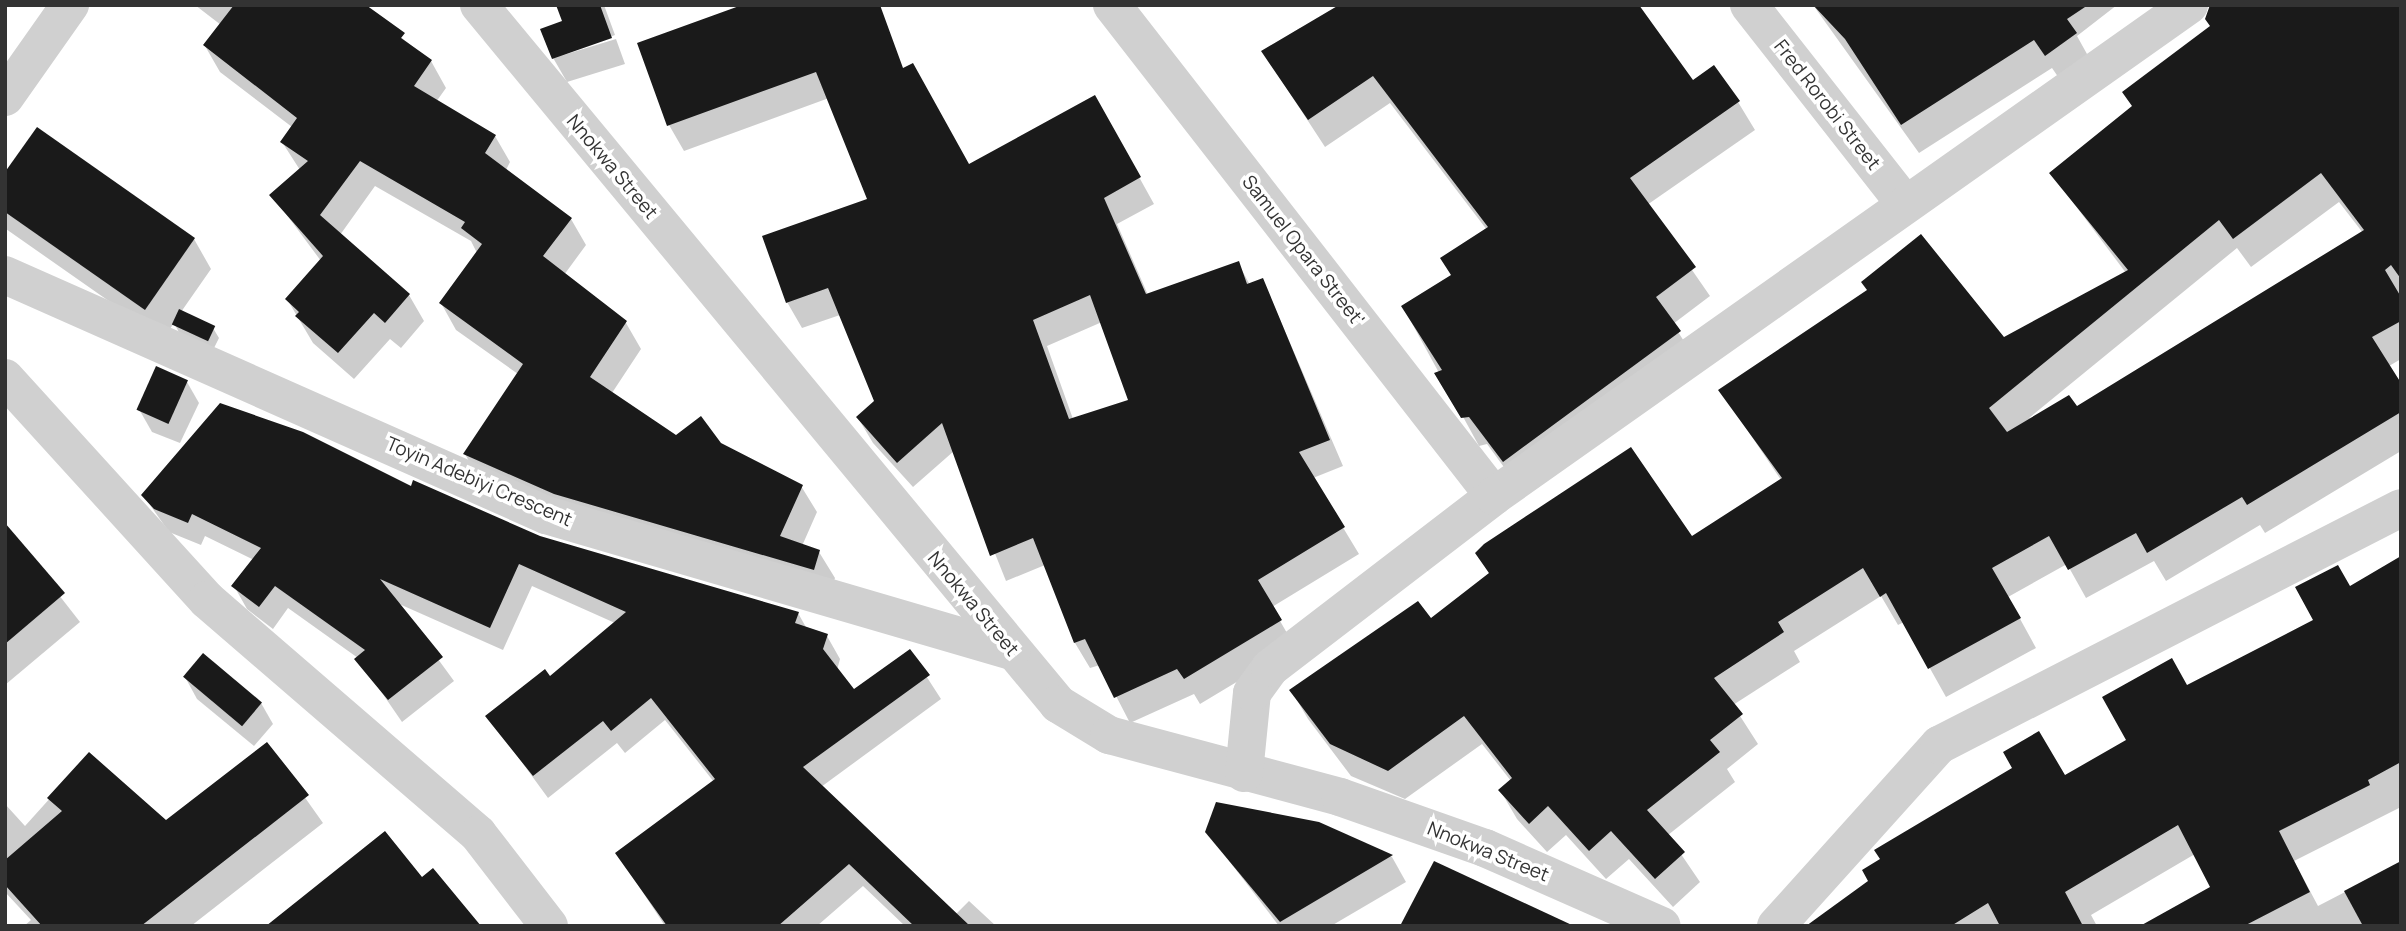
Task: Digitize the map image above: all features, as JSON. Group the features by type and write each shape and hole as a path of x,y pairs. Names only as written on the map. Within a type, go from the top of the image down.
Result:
{"street":[{"path":"5,97 70,5"},
{"name":"Nnokwa Street","path":"479,5 1058,704 1110,735 1340,797 1485,848 1662,926"},
{"name":"Samuel Opara Street'","path":"1112,5 1494,496"},
{"name":"Fred Rorobi Street","path":"1749,5 1905,204"},
{"path":"1244,773 1252,693 1270,668 1494,496 2189,5"},
{"name":"Toyin Adebiyi Crescent","path":"5,275 546,515 1012,651"},
{"path":"5,378 207,600 478,834 549,926"},
{"path":"1776,926 1939,745 2401,508"}],"building":[{"path":"234,5 366,5 405,33 401,38 432,60 414,86 496,135 485,153 572,218 543,256 627,321 590,377 676,435 701,416 721,443 803,485 780,536 820,550 814,570 554,494 463,454 523,364 439,303 482,244 461,228 465,222 360,161 320,215 410,294 385,323 374,313 338,353 295,316 299,312 285,299 323,256 269,195 308,161 280,142 297,118 203,45"},
{"path":"556,5 600,5 612,38 552,59 540,29 562,21"},
{"path":"742,5 880,5 903,68 913,63 969,164 1095,95 1141,177 1104,198 1146,294 1239,261 1247,284 1263,278 1330,440 1299,452 1345,527 1258,580 1282,620 1184,679 1177,669 1114,698 1085,639 1074,643 1033,538 990,556 942,423 897,463 856,417 874,401 828,288 786,303 762,236 867,199 816,72 667,126 637,43","holes":["1090,295 1128,400 1069,419 1033,320"]},
{"path":"1339,5 1639,5 1693,80 1714,65 1740,101 1630,178 1696,267 1656,297 1681,331 1503,462 1469,417 1461,418 1434,373 1442,370 1401,306 1451,275 1440,258 1488,227 1373,76 1308,120 1261,51"},
{"path":"1813,5 2088,5 2067,19 2077,33 2045,56 2034,40 1901,125 1845,39"},
{"path":"2210,5 2401,5 2401,279 2391,265 2385,270 2401,297 2401,321 2372,337 2401,383 2401,412 2247,505 2242,497 2147,553 2136,533 2068,570 2049,536 1992,568 2021,618 1928,669 1886,593 1880,597 1863,568 1778,622 1784,632 1714,678 1743,714 1710,740 1720,752 1647,810 1685,852 1655,879 1611,831 1589,851 1548,806 1529,824 1498,790 1512,778 1464,716 1388,771 1330,744 1289,690 1418,601 1431,618 1489,573 1475,553 1484,544 1631,447 1692,536 1782,478 1718,390 1867,290 1861,282 1921,234 2004,337 2128,270 2049,173 2132,106 2122,92 2210,26 2205,19","holes":["2321,173 2364,230 2077,406 2069,395 2007,432 1989,408 2219,220 2233,239"]},
{"path":"37,127 195,238 145,310 5,212 5,172"},
{"path":"179,309 215,326 208,341 172,324"},
{"path":"156,366 188,380 168,424 136,410"},
{"path":"220,403 303,432 411,486 413,480 540,536 799,612 795,623 828,634 823,649 854,689 910,649 930,675 803,767 970,926 914,926 849,864 778,926 667,926 615,853 715,779 651,698 611,731 603,721 533,776 485,716 545,669 550,676 626,612 519,564 490,628 380,579 443,657 388,700 354,659 365,650 275,586 259,607 231,586 261,548 192,514 188,523 154,509 141,495"},
{"path":"5,523 65,593 5,644"},
{"path":"2401,556 2401,762 2368,780 2370,785 2279,831 2310,892 2244,926 2140,926 2210,887 2178,825 2065,892 2083,926 2000,926 1988,903 1951,926 1806,926 1868,881 1862,870 1880,859 1874,850 2012,768 2003,752 2039,731 2065,775 2126,740 2102,697 2172,658 2187,685 2313,620 2295,587 2338,565 2350,586"},
{"path":"203,653 262,702 242,726 183,677"},
{"path":"267,742 309,795 141,926 42,926 5,885 5,860 62,811 47,798 89,752 166,820"},
{"path":"1216,802 1319,822 1393,855 1280,922 1205,832"},
{"path":"385,831 422,877 433,868 481,926 266,926"},
{"path":"1434,861 1574,926 1400,926"},
{"path":"2401,861 2401,926 2363,926 2344,891"}]}
